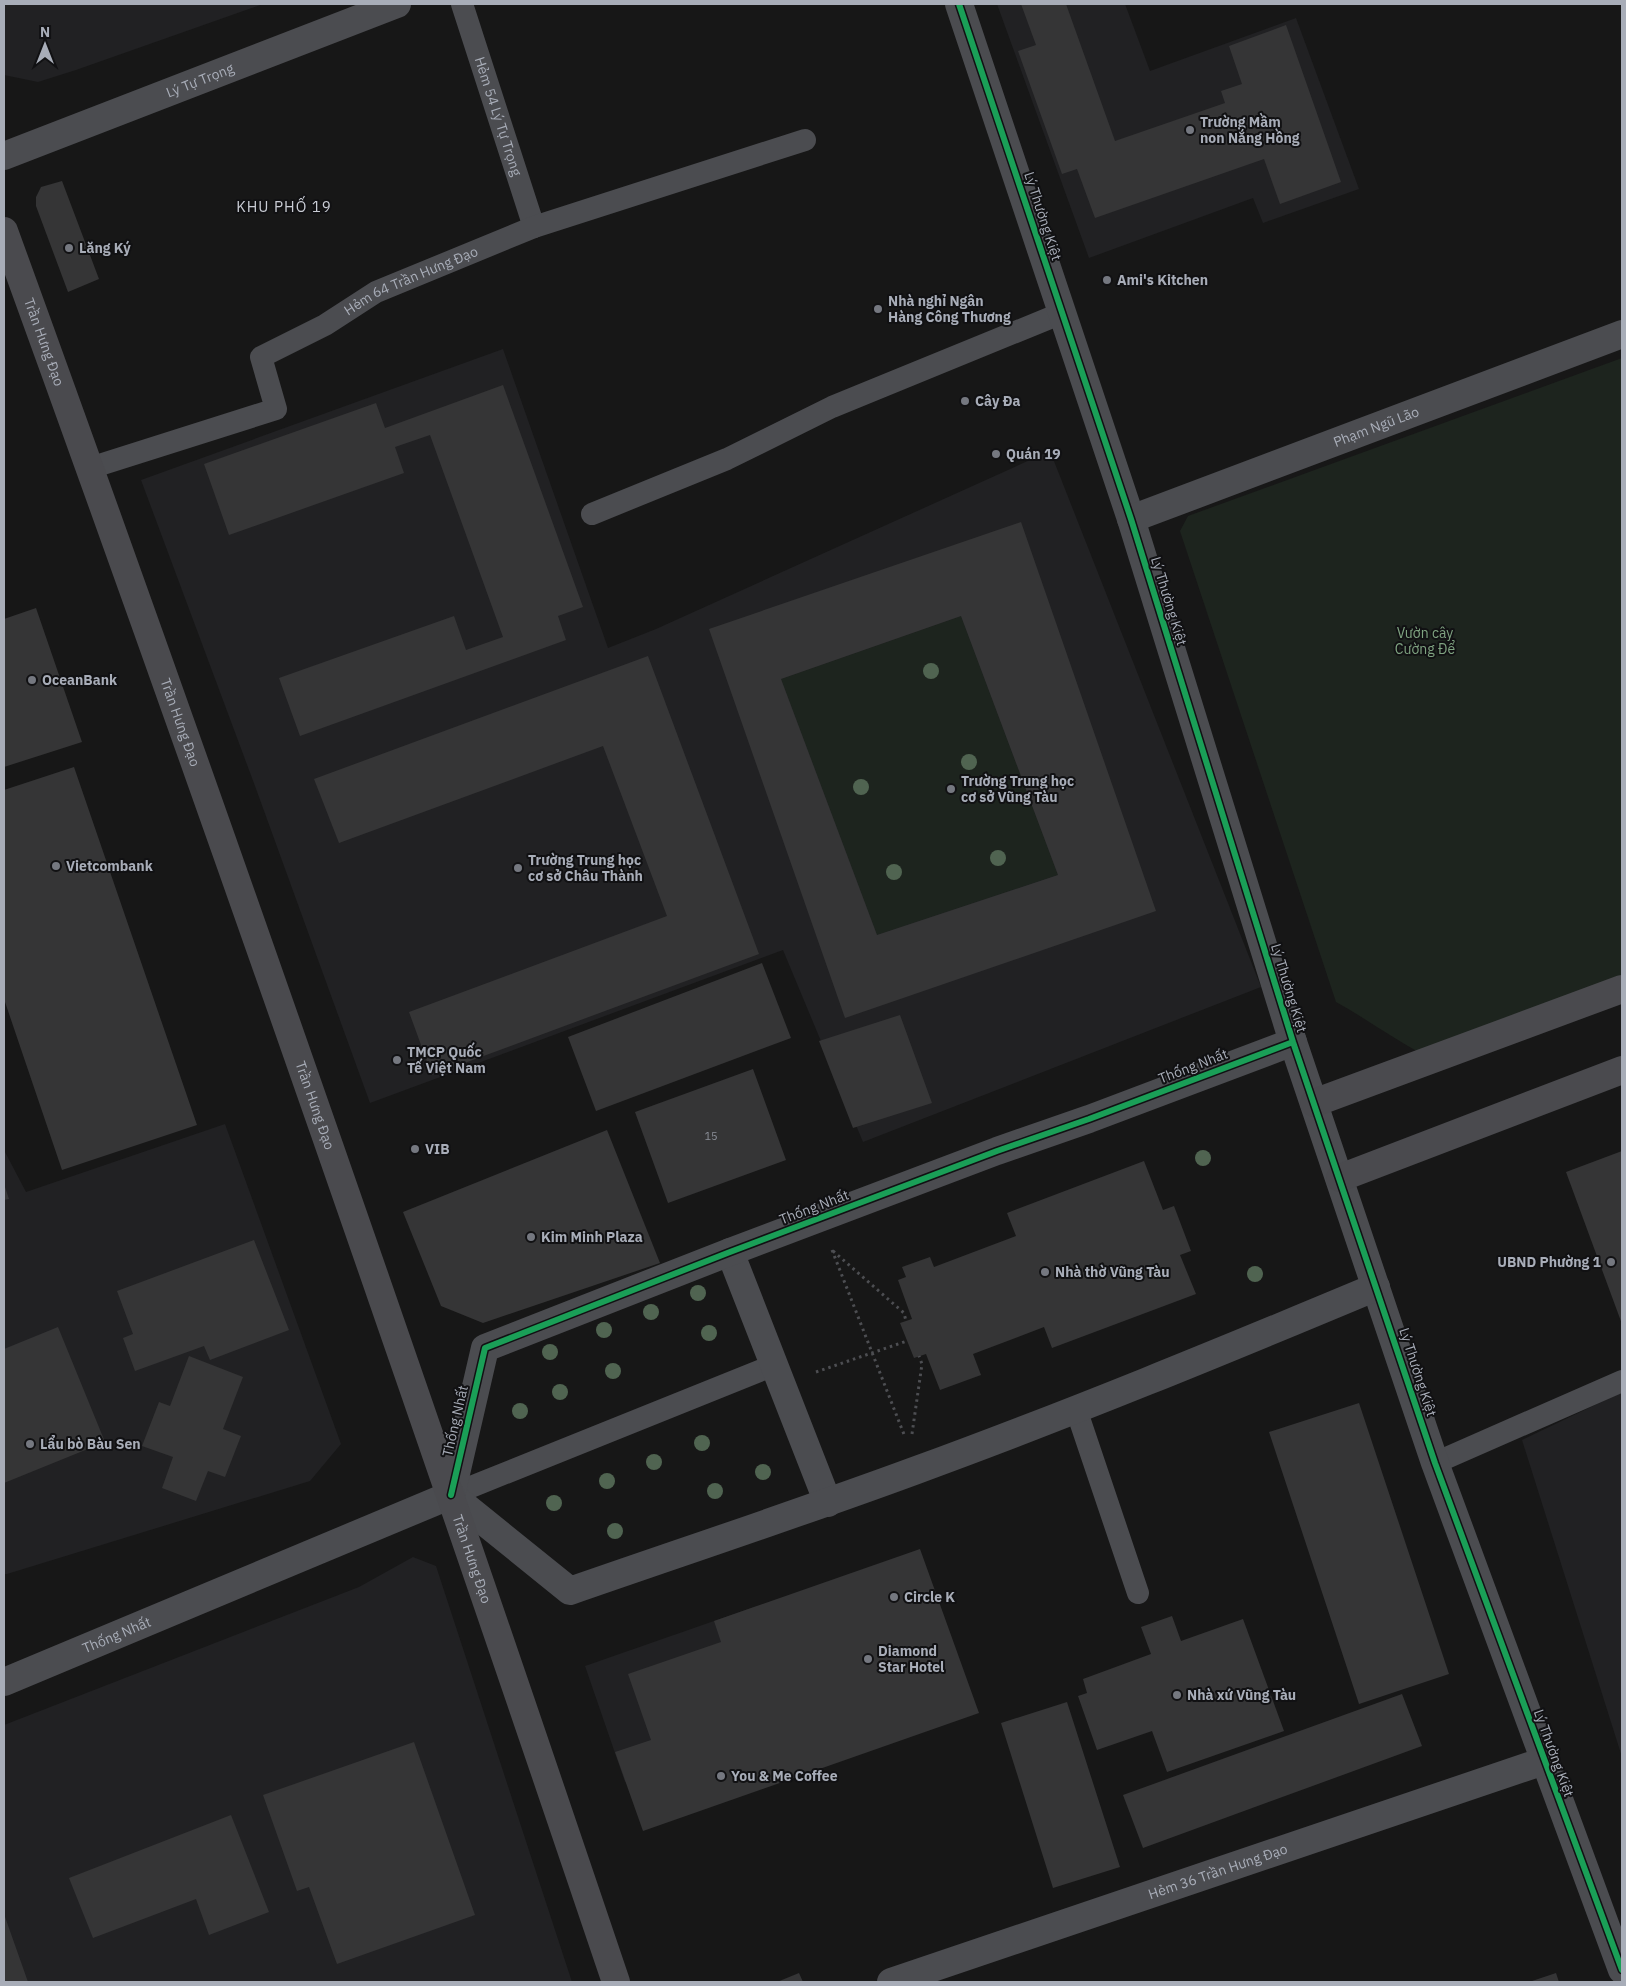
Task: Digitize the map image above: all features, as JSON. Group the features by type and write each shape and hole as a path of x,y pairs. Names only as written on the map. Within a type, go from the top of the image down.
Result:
{"main road":[{"name":"Trần Hưng Đạo","path":"4,231 90,468 451,1494 616,1982"},
{"path":"1314,1103 1622,989"},
{"path":"1340,1178 1622,1070"}],"street":[{"name":"Lý Tự Trọng","path":"4,156 397,4"},
{"name":"Lý Thường Kiệt","path":"959,4 1131,519 1293,1042 1435,1463 1622,1970"},
{"name":"Phạm Ngũ Lão","path":"1131,519 1622,334"},
{"name":"Thống Nhất","path":"4,1682 451,1494 485,1348 730,1252 1293,1042"},
{"path":"730,1252 828,1503"},
{"path":"451,1494 570,1591 828,1503 913,1460 1076,1408 1250,1340 1376,1287"},
{"name":"Hẻm 36 Trần Hưng Đạo","path":"891,1982 1544,1760"}],"lane":[{"name":"Hẻm 54 Lý Tự Trọng","path":"462,4 534,227"},
{"name":"Hẻm 64 Trần Hưng Đạo","path":"90,468 276,409 261,356 325,325 376,292 534,227 805,140"},
{"path":"592,514 727,459 832,407 1062,312"},
{"path":"451,1494 774,1364"},
{"path":"1435,1463 1622,1381"},
{"path":"1076,1408 1138,1593"}],"path":[{"path":"820,1218 913,1460"},
{"path":"832,1251 904,1313 906,1320"},
{"path":"810,1374 907,1341"},
{"path":"913,1460 922,1364 919,1356"}],"shaded area":[{"path":"4,4 263,4 38,82 4,75"},
{"name":"Trường Mầm non Nắng Hồng","path":"997,4 1125,4 1150,71 1296,18 1359,189 1263,223 1253,198 1089,258"},
{"path":"503,349 608,648 656,629 1050,451 1261,987 863,1142 783,950 370,1103 141,480"},
{"path":"225,1124 341,1444 310,1481 4,1574 4,1150 26,1192"},
{"path":"1622,1392 1622,1757 1522,1440"},
{"path":"413,1557 436,1566 572,1982 4,1982 4,1725 359,1587"},
{"path":"757,1606 798,1721 625,1782 585,1666"}],"green space":[{"name":"Vườn cây Cường Để","path":"1622,358 1622,981 1420,1053 1336,1002 1180,531 1188,516"},
{"path":"961,616 1058,875 877,935 781,679"}],"building":[{"path":"1021,4 1066,4 1115,141 1225,103 1221,91 1242,84 1229,46 1286,25 1341,182 1280,204 1264,159 1095,218 1077,169 1062,174 1018,51 1036,45"},
{"name":"Lăng Ký","path":"62,181 99,279 68,292 36,206 36,197 41,187"},
{"path":"503,385 583,607 558,616 566,640 300,736 279,678 454,616 466,650 503,637 430,435 395,447 404,473 229,535 204,464 376,403 385,428"},
{"path":"1021,522 1156,911 845,1018 709,629","holes":["961,616 1058,875 877,935 781,679"]},
{"name":"OceanBank","path":"36,608 82,742 4,767 4,619"},
{"path":"648,656 759,954 432,1075 409,1012 667,916 603,746 339,843 314,779"},
{"path":"74,767 197,1125 62,1170 4,999 4,790"},
{"path":"762,963 791,1038 596,1111 568,1037"},
{"path":"900,1015 932,1103 853,1128 819,1041"},
{"path":"753,1069 786,1160 668,1203 635,1112"},
{"name":"Kim Minh Plaza","path":"607,1130 660,1263 483,1323 441,1306 403,1212"},
{"name":"UBND Phường 1","path":"1622,1151 1622,1324 1566,1172"},
{"name":"Nhà thờ Vũng Tàu","path":"1144,1161 1163,1210 1174,1206 1191,1251 1180,1255 1196,1294 1052,1348 1044,1327 973,1354 981,1375 940,1390 926,1354 914,1358 900,1323 912,1319 898,1280 906,1277 902,1267 930,1257 934,1267 1016,1236 1007,1213"},
{"path":"4,1184 9,1199 4,1200"},
{"path":"254,1240 289,1330 210,1360 204,1346 135,1371 123,1338 133,1334 117,1291"},
{"path":"58,1327 105,1442 4,1483 4,1349"},
{"path":"189,1356 243,1377 223,1429 241,1436 225,1477 208,1471 196,1501 162,1488 173,1457 142,1446 159,1402 170,1406"},
{"path":"1359,1403 1449,1674 1359,1704 1269,1432"},
{"path":"920,1549 979,1713 643,1831 615,1752 651,1740 628,1674 721,1642 714,1621"},
{"name":"Nhà xứ Vũng Tàu","path":"1172,1616 1181,1641 1243,1619 1284,1731 1167,1772 1152,1731 1097,1750 1078,1696 1087,1693 1083,1679 1151,1654 1141,1627"},
{"path":"1402,1694 1422,1746 1143,1848 1123,1795"},
{"path":"1067,1702 1120,1867 1053,1888 1001,1723"},
{"path":"414,1742 475,1915 337,1964 309,1887 297,1891 263,1795"},
{"path":"231,1815 269,1912 209,1935 196,1899 93,1938 69,1878"},
{"path":"4,1914 28,1982 4,1982"},
{"path":"799,1973 803,1982 777,1982"},
{"path":"1556,1973 1559,1982 1529,1982"}],"cycle path":[{"path":"959,4 1131,519 1293,1042 1435,1463 1622,1970"},
{"path":"451,1495 485,1348 730,1252 1293,1042"}],"place":[{"name":"Trường Mầm non Nắng Hồng","path":"1190,130"},
{"name":"Lăng Ký","path":"69,248"},
{"name":"Ami's Kitchen","path":"1107,280"},
{"name":"Nhà nghỉ Ngân Hàng Công Thương","path":"878,309"},
{"name":"Cây Đa","path":"965,401"},
{"name":"Quán 19","path":"996,454"},
{"name":"OceanBank","path":"32,680"},
{"name":"Trường Trung học cơ sở Vũng Tàu","path":"951,789"},
{"name":"Vietcombank","path":"56,866"},
{"name":"Trường Trung học cơ sở Châu Thành","path":"518,868"},
{"name":"TMCP Quốc Tế Việt Nam","path":"397,1060"},
{"name":"VIB","path":"415,1149"},
{"name":"Kim Minh Plaza","path":"531,1237"},
{"name":"UBND Phường 1","path":"1611,1262"},
{"name":"Nhà thờ Vũng Tàu","path":"1045,1272"},
{"name":"Lẩu bò Bàu Sen","path":"30,1444"},
{"name":"Circle K","path":"894,1597"},
{"name":"Diamond Star Hotel","path":"868,1659"},
{"name":"Nhà xứ Vũng Tàu","path":"1177,1695"},
{"name":"You & Me Coffee","path":"721,1776"}],"district":[{"name":"KHU PHỐ 19","path":"284,207"}]}
